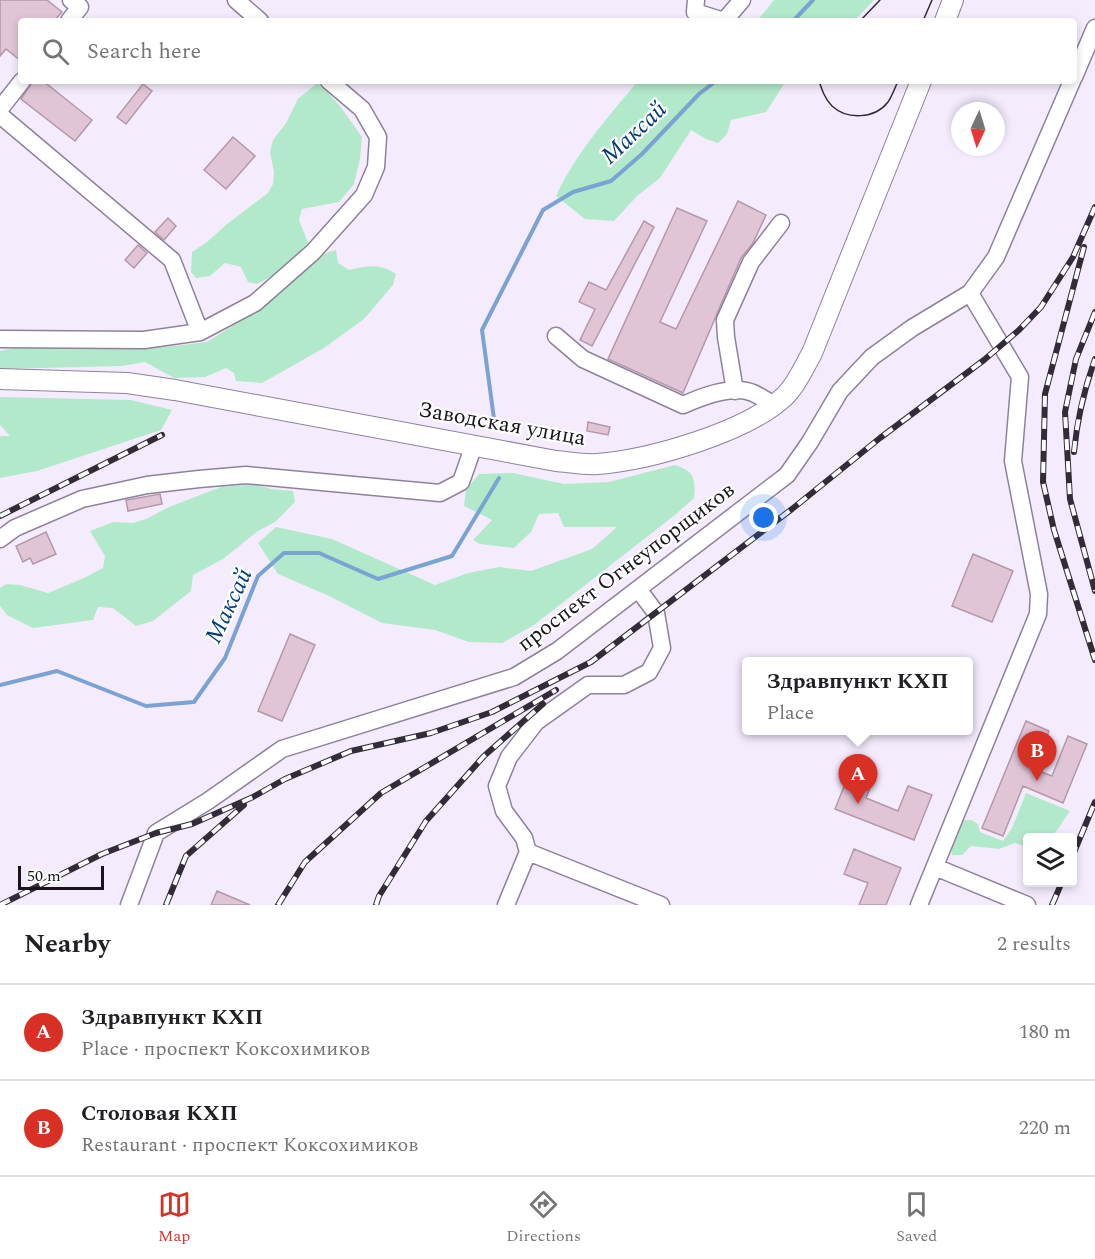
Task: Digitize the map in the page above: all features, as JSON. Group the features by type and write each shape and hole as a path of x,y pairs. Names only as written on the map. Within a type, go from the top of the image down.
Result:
{"main road":[{"path":"946,18 953,0"},
{"name":"Заводская улица","path":"0,379 127,383 175,390 303,412 556,461 595,464 636,459 688,444 731,428 774,405 797,381 812,353 920,84"}],"street":[{"path":"71,0 80,7 71,18"},
{"path":"236,0 257,18"},
{"path":"696,0 695,12 714,18"},
{"path":"727,18 742,0"},
{"path":"1077,71 1093,39"},
{"path":"0,109 20,84"},
{"path":"0,339 144,340 201,332 255,303 314,252 364,195 376,167 378,137 362,109 333,84"},
{"path":"919,905 1038,614 1039,594 1013,461 1020,377 970,293 996,257 1071,84"},
{"path":"0,115 172,260 201,332"},
{"path":"735,391 725,320 751,262 781,223"},
{"name":"проспект Огнеупорщиков","path":"129,905 156,833 208,801 282,749 513,677 557,651 787,475 810,442 840,391 872,357 912,328 970,293"},
{"path":"556,336 583,359 682,405 710,393 751,391 774,405"},
{"path":"0,539 15,528 82,499 147,485 246,474 440,493 461,482 474,445"},
{"path":"506,905 528,852 524,838 504,811 497,786 505,766 509,757 536,722 588,685 624,685 648,672 662,648 656,613 638,590"},
{"path":"528,852 661,905"},
{"path":"935,867 1028,905"}],"green space":[{"path":"774,0 874,0 857,18 759,18"},
{"path":"316,84 320,84 340,106 362,137 354,184 339,202 302,209 299,220 308,243 276,274 257,284 248,282 241,267 225,263 210,276 196,278 191,272 192,252 268,193 273,184 274,172 270,152 273,140 286,123 298,99"},
{"path":"636,84 784,84 766,112 731,120 727,134 718,143 691,130 660,178 637,196 614,221 585,219 556,196 573,165"},
{"path":"336,250 338,263 349,270 379,267 396,274 393,285 364,319 324,348 262,383 236,381 234,373 226,368 205,377 174,378 145,362 122,366 0,369 0,351 18,347 57,345 140,348 207,342 264,306 303,268 326,253"},
{"path":"0,397 131,400 172,410 161,430 37,471 0,478 0,436 10,436 0,425"},
{"path":"675,465 690,473 695,486 694,498 534,625 502,643 469,642 435,630 382,623 329,596 278,574 258,543 276,527 332,539 435,585 468,573 499,567 531,571 592,549 617,527 564,527 558,513 539,514 531,532 514,548 480,544 473,540 492,520 464,506 466,490 479,474 513,473 564,484 609,482"},
{"path":"254,484 271,489 293,491 295,502 275,522 258,531 223,559 193,575 191,591 153,621 136,626 113,608 98,607 93,620 33,628 7,615 0,606 0,588 6,584 20,585 48,593 103,568 105,556 90,531 113,522 133,523 146,519 169,507 221,487"},
{"path":"1026,793 1070,811 1054,833 1023,833 1023,846 1015,843 999,849 971,846 962,855 952,855 951,847 962,820 971,820 978,824 980,832 1003,841 1012,828"}],"building":[{"path":"0,0 47,0 62,12 57,18 18,18 18,59 6,49 0,56"},
{"path":"31,84 47,84 92,120 75,141 21,99"},
{"path":"143,84 152,91 126,124 117,117"},
{"path":"233,137 255,156 226,189 204,170"},
{"path":"738,201 766,215 753,243 741,258 683,393 608,359 677,208 707,221 660,322 676,329"},
{"path":"168,218 176,226 164,240 155,232"},
{"path":"644,221 654,227 592,346 580,340 595,309 579,302 589,282 606,290"},
{"path":"138,245 147,253 134,268 125,260"},
{"path":"588,422 610,427 608,435 587,431"},
{"path":"160,494 162,504 128,511 126,500"},
{"path":"46,532 56,554 33,564 30,558 23,562 16,546"},
{"path":"973,554 1013,571 992,622 952,606"},
{"path":"290,634 315,645 282,721 258,711"},
{"path":"1026,721 1049,731 1033,769 1052,776 1068,736 1087,744 1063,803 1023,786 1003,836 982,828"},
{"path":"853,764 876,773 866,798 898,811 908,786 932,795 914,840 835,809"},
{"path":"854,849 901,868 886,905 859,905 868,883 844,874"},
{"path":"217,891 250,905 211,905"}],"waterway":[{"name":"Максай","path":"796,18 813,0"},
{"name":"Максай","path":"494,419 482,330 543,210 573,192 611,181 642,154 699,94 712,84"},
{"name":"Максай","path":"0,685 57,671 146,706 194,702 225,658 258,576 284,553 319,553 378,579 452,556 499,478"}],"tram line":[{"path":"863,18 880,0"},
{"path":"924,18 932,0"},
{"path":"820,84 826,97 838,111 861,116 882,108 889,100 897,84"}],"railway":[{"path":"0,905 102,854 156,833 192,824 253,797 285,779 351,751 431,733 492,712 591,662 792,509 880,438 984,360 1019,330 1041,307 1073,257 1095,207"},
{"path":"1084,247 1045,394 1043,482 1054,530 1095,660"},
{"path":"1095,312 1076,359 1065,412 1070,499 1095,591"},
{"path":"1074,452 1082,405 1095,359"},
{"path":"0,516 162,435"},
{"path":"278,905 305,862 381,793 556,690"},
{"path":"376,905 379,896 426,821 484,756 543,704"},
{"path":"1077,845 1095,802"},
{"path":"166,905 186,856 244,805"},
{"path":"1052,905 1060,887"}],"place":[{"name":"Столовая КХП","path":"1037,781"},
{"name":"Здравпункт КХП","path":"858,804"}]}
